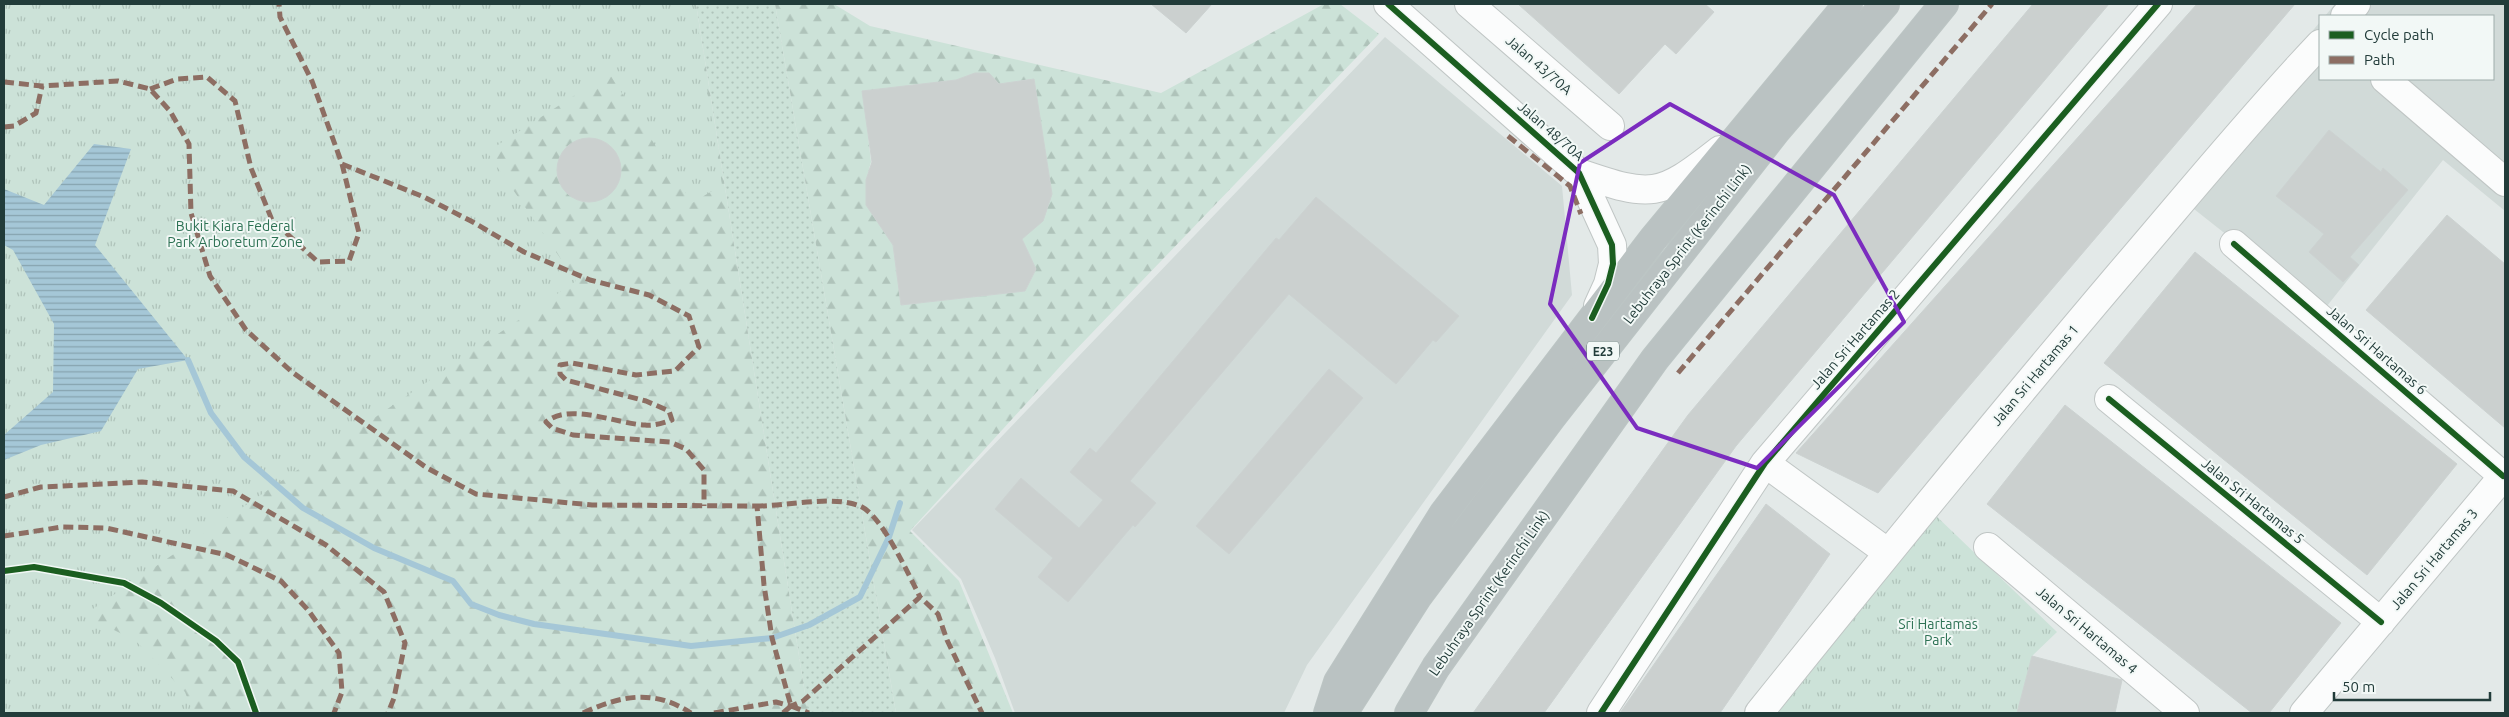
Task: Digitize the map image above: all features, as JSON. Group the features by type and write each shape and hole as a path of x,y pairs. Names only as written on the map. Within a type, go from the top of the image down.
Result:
{"highway":[{"path":"1328,713 1338,682 1444,513 1653,239 1848,4"},
{"name":"Lebuhraya Sprint (Kerinchi Link)","path":"1343,713 1418,596 1550,418 1776,131 1885,4"},
{"name":"Lebuhraya Sprint (Kerinchi Link)","path":"1408,713 1436,667 1626,398 1944,4"},
{"path":"1744,251 1962,4"}],"street":[{"name":"Jalan 48/70A","path":"1388,4 1579,173 1612,245 1613,264 1608,284 1592,318"},
{"name":"Jalan 43/70A","path":"1469,4 1610,126"},
{"name":"Jalan Sri Hartamas 2","path":"1601,713 1765,463 2158,4"},
{"path":"2346,15 2356,4"},
{"name":"Jalan Sri Hartamas 1","path":"1759,713 1887,552 2206,172 2319,45"},
{"path":"2387,80 2505,182"},
{"name":"Jalan 48/70A","path":"1579,173 1636,190 1656,190 1672,184 1698,168 1735,139"},
{"name":"Jalan Sri Hartamas 6","path":"2234,244 2504,475"},
{"name":"Jalan Sri Hartamas 5","path":"2109,399 2381,622"},
{"path":"1765,463 1887,552"},
{"name":"Jalan Sri Hartamas 3","path":"2304,713 2504,475"},
{"name":"Jalan Sri Hartamas 4","path":"1988,547 2185,713"}],"highlighted area":[{"path":"1670,104 1834,195 1904,322 1757,468 1637,428 1550,304 1580,163"}],"shaded area":[{"path":"2335,4 2505,4 2505,211 2443,160 2323,311 2175,194 2319,23 2319,80 2494,80 2494,15 2326,15"},
{"path":"1385,37 1562,186 1572,295 1307,665 1284,713 1015,713 995,658 961,579 912,530"}],"green space":[{"path":"4,4 696,4 808,713 4,713"},
{"name":"Bukit Kiara Federal Park Arboretum Zone","path":"4,4 694,4 722,185 692,203 609,73 487,152 576,281 84,615 136,641 185,692 193,713 4,713"},
{"path":"696,4 775,4 896,713 808,713"},
{"path":"775,4 834,4 870,26 1161,93 1324,4 1340,4 1379,34 1066,360 910,531 959,581 1013,713 896,713","holes":["975,73 989,73 999,84 1034,79 1052,194 1022,239 1036,269 1025,291 901,305 893,245 866,205 866,180 871,162 863,91 956,80"]},
{"name":"Sri Hartamas Park","path":"1931,511 2057,632 2032,656 2017,713 1766,713"},
{"path":"1870,691 1898,713 1853,713"}],"water":[{"path":"94,144 131,149 95,245 188,360 138,369 101,431 41,445 4,460 4,435 53,392 54,324 13,250 4,245 4,189 44,205"}],"building":[{"path":"1151,4 1212,4 1186,33"},
{"path":"1518,4 1705,4 1714,12 1676,54 1665,44 1619,94"},
{"path":"2033,4 2109,4 1736,446 1544,713 1473,713 1688,415"},
{"path":"2197,4 2295,4 1878,493 1796,453"},
{"path":"975,73 989,73 999,84 1034,79 1052,194 1043,221 1022,239 1036,269 1025,291 901,305 893,245 866,205 866,180 872,162 862,91 956,80"},
{"path":"2329,130 2381,172 2383,168 2408,190 2350,257 2359,265 2343,282 2309,252 2324,234 2276,196"},
{"path":"589,138 607,144 615,152 621,170 615,188 607,196 589,202 571,196 563,188 557,170 563,152 571,144"},
{"path":"1316,197 1459,316 1436,342 1433,340 1396,384 1289,294 1130,481 1156,503 1135,527 1133,525 1068,602 1038,577 1053,558 995,509 1021,478 1079,528 1103,500 1070,472 1090,448 1096,453 1276,238 1279,240"},
{"path":"2447,215 2505,264 2505,428 2366,310"},
{"path":"2195,252 2457,464 2367,575 2104,363"},
{"path":"1329,369 1363,398 1229,554 1196,526"},
{"path":"2065,405 2341,623 2269,713 2252,713 1987,504"},
{"path":"1766,504 1830,554 1720,713 1620,713"},
{"path":"2032,656 2122,680 2115,713 2017,713"}],"waterway":[{"path":"188,360 211,413 244,457 303,508 374,548 453,581 471,604 499,615 534,624 691,646 772,638 809,625 860,597 889,537 900,503"}],"marked path":[{"path":"150,89 177,79 207,77 235,101 251,168 272,220 318,262 349,261 359,233 342,164 312,81 280,17 279,4"},
{"path":"1678,373 1992,4"},
{"path":"4,82 42,86 118,81 150,89 170,111 189,144 191,213 210,276 246,330 292,372 427,468 476,494 592,505 757,506 764,585 772,638 791,706"},
{"path":"4,127 14,126 36,113 42,86"},
{"path":"1508,136 1570,186 1581,214"},
{"path":"342,164 424,197 471,221 524,252 590,280 649,295 689,316 699,347 675,371 636,375 572,363 560,365 560,374 566,380 646,401 669,411 672,420 655,425 645,425 594,416 568,414 556,416 546,422 552,428 573,435 670,442 686,449 704,470 704,506"},
{"path":"4,497 41,487 142,482 233,491 326,545 384,592 405,643 394,698 388,713"},
{"path":"757,506 823,501 837,501 860,506 877,521 886,533 920,597"},
{"path":"4,536 62,527 106,528 227,555 281,581 308,610 339,653 342,692 334,713"},
{"path":"714,713 776,702 791,706 803,701 920,597 938,614 947,640 982,713"},
{"path":"583,713 611,702 638,697 664,700 691,713"},
{"path":"791,706 809,713"},
{"path":"783,713 791,706"}],"cycle path":[{"path":"1388,4 1579,173 1612,245 1613,264 1608,284 1592,318"},
{"path":"1601,713 1765,463 2158,4"},
{"path":"2234,244 2503,476"},
{"path":"2109,399 2381,622"},
{"path":"4,571 34,567 124,583 161,603 216,641 238,662 256,713"}]}
